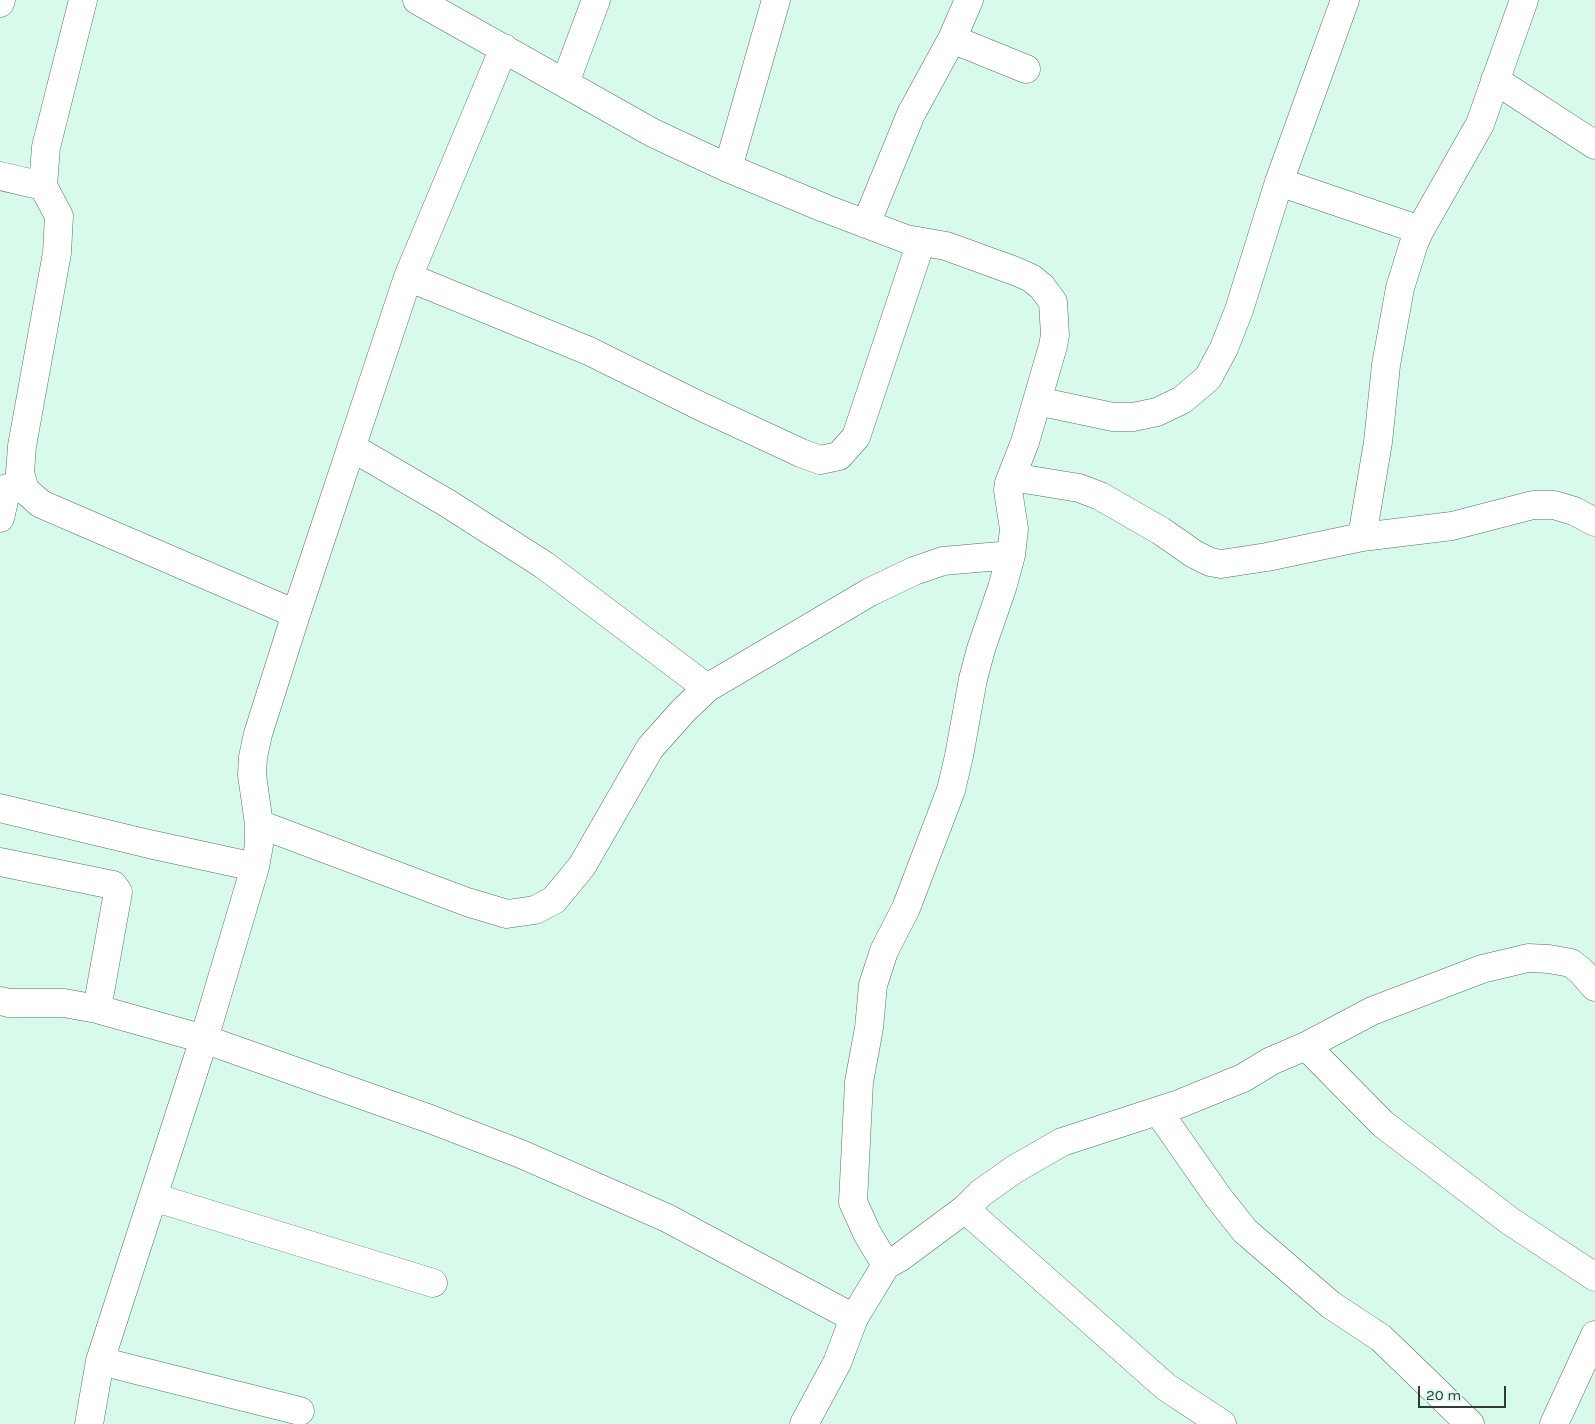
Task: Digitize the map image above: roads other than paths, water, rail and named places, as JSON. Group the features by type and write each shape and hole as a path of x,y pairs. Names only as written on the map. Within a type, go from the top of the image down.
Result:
{"street":[{"path":"0,518 11,488 20,473 22,446 57,253 59,216 44,186 46,147 83,0"},
{"path":"417,0 653,133 728,168 824,208 906,238 946,246 1015,271 1031,278 1048,294 1053,302 1055,336 1025,442 1008,490 1014,518 1011,555 973,679 951,790 906,908 884,951 873,985 859,1082 853,1202 867,1233 886,1265"},
{"path":"565,83 596,0"},
{"path":"728,168 776,0"},
{"path":"866,224 911,114 952,39 969,0"},
{"path":"1037,401 1113,417 1133,417 1158,412 1182,400 1208,378 1224,348 1239,310 1279,182 1344,0"},
{"path":"1362,538 1378,442 1386,365 1400,288 1420,230 1480,124 1524,0"},
{"path":"952,39 1026,70"},
{"path":"89,1424 100,1361 204,1039 256,867 259,824 252,775 258,734 408,277 504,48"},
{"path":"1496,80 1595,145"},
{"path":"0,176 44,186"},
{"path":"1279,182 1420,230"},
{"path":"408,277 589,351 700,406 802,454 820,460 839,456 856,437 921,242"},
{"path":"351,447 447,503 544,565 707,688"},
{"path":"1012,477 1079,488 1100,496 1162,531 1194,554 1210,562 1221,564 1362,538 1452,526 1533,505 1554,505 1574,510 1595,522"},
{"path":"11,488 41,504 296,614"},
{"path":"259,824 467,902 507,914 535,910 554,900 582,866 650,748 682,712 707,688 870,592 914,571 944,561 1011,555"},
{"path":"0,808 149,844 256,867"},
{"path":"0,862 112,885 118,892 97,1009"},
{"path":"804,1424 837,1362 854,1318 886,1265 899,1258 965,1209 981,1193 1015,1169 1062,1142 1179,1104 1243,1078 1271,1061 1306,1046 1372,1011 1438,984 1498,964 1528,958 1549,959 1570,963 1590,975"},
{"path":"0,1001 8,1003 64,1003 97,1009 204,1039 430,1119 521,1154 667,1218 854,1318"},
{"path":"1306,1046 1383,1124 1510,1221 1595,1277"},
{"path":"1158,1111 1244,1231 1330,1306 1380,1338 1470,1424"},
{"path":"153,1197 433,1283"},
{"path":"965,1209 1166,1387 1222,1424"},
{"path":"1554,1424 1595,1335"},
{"path":"100,1361 300,1412"}]}
